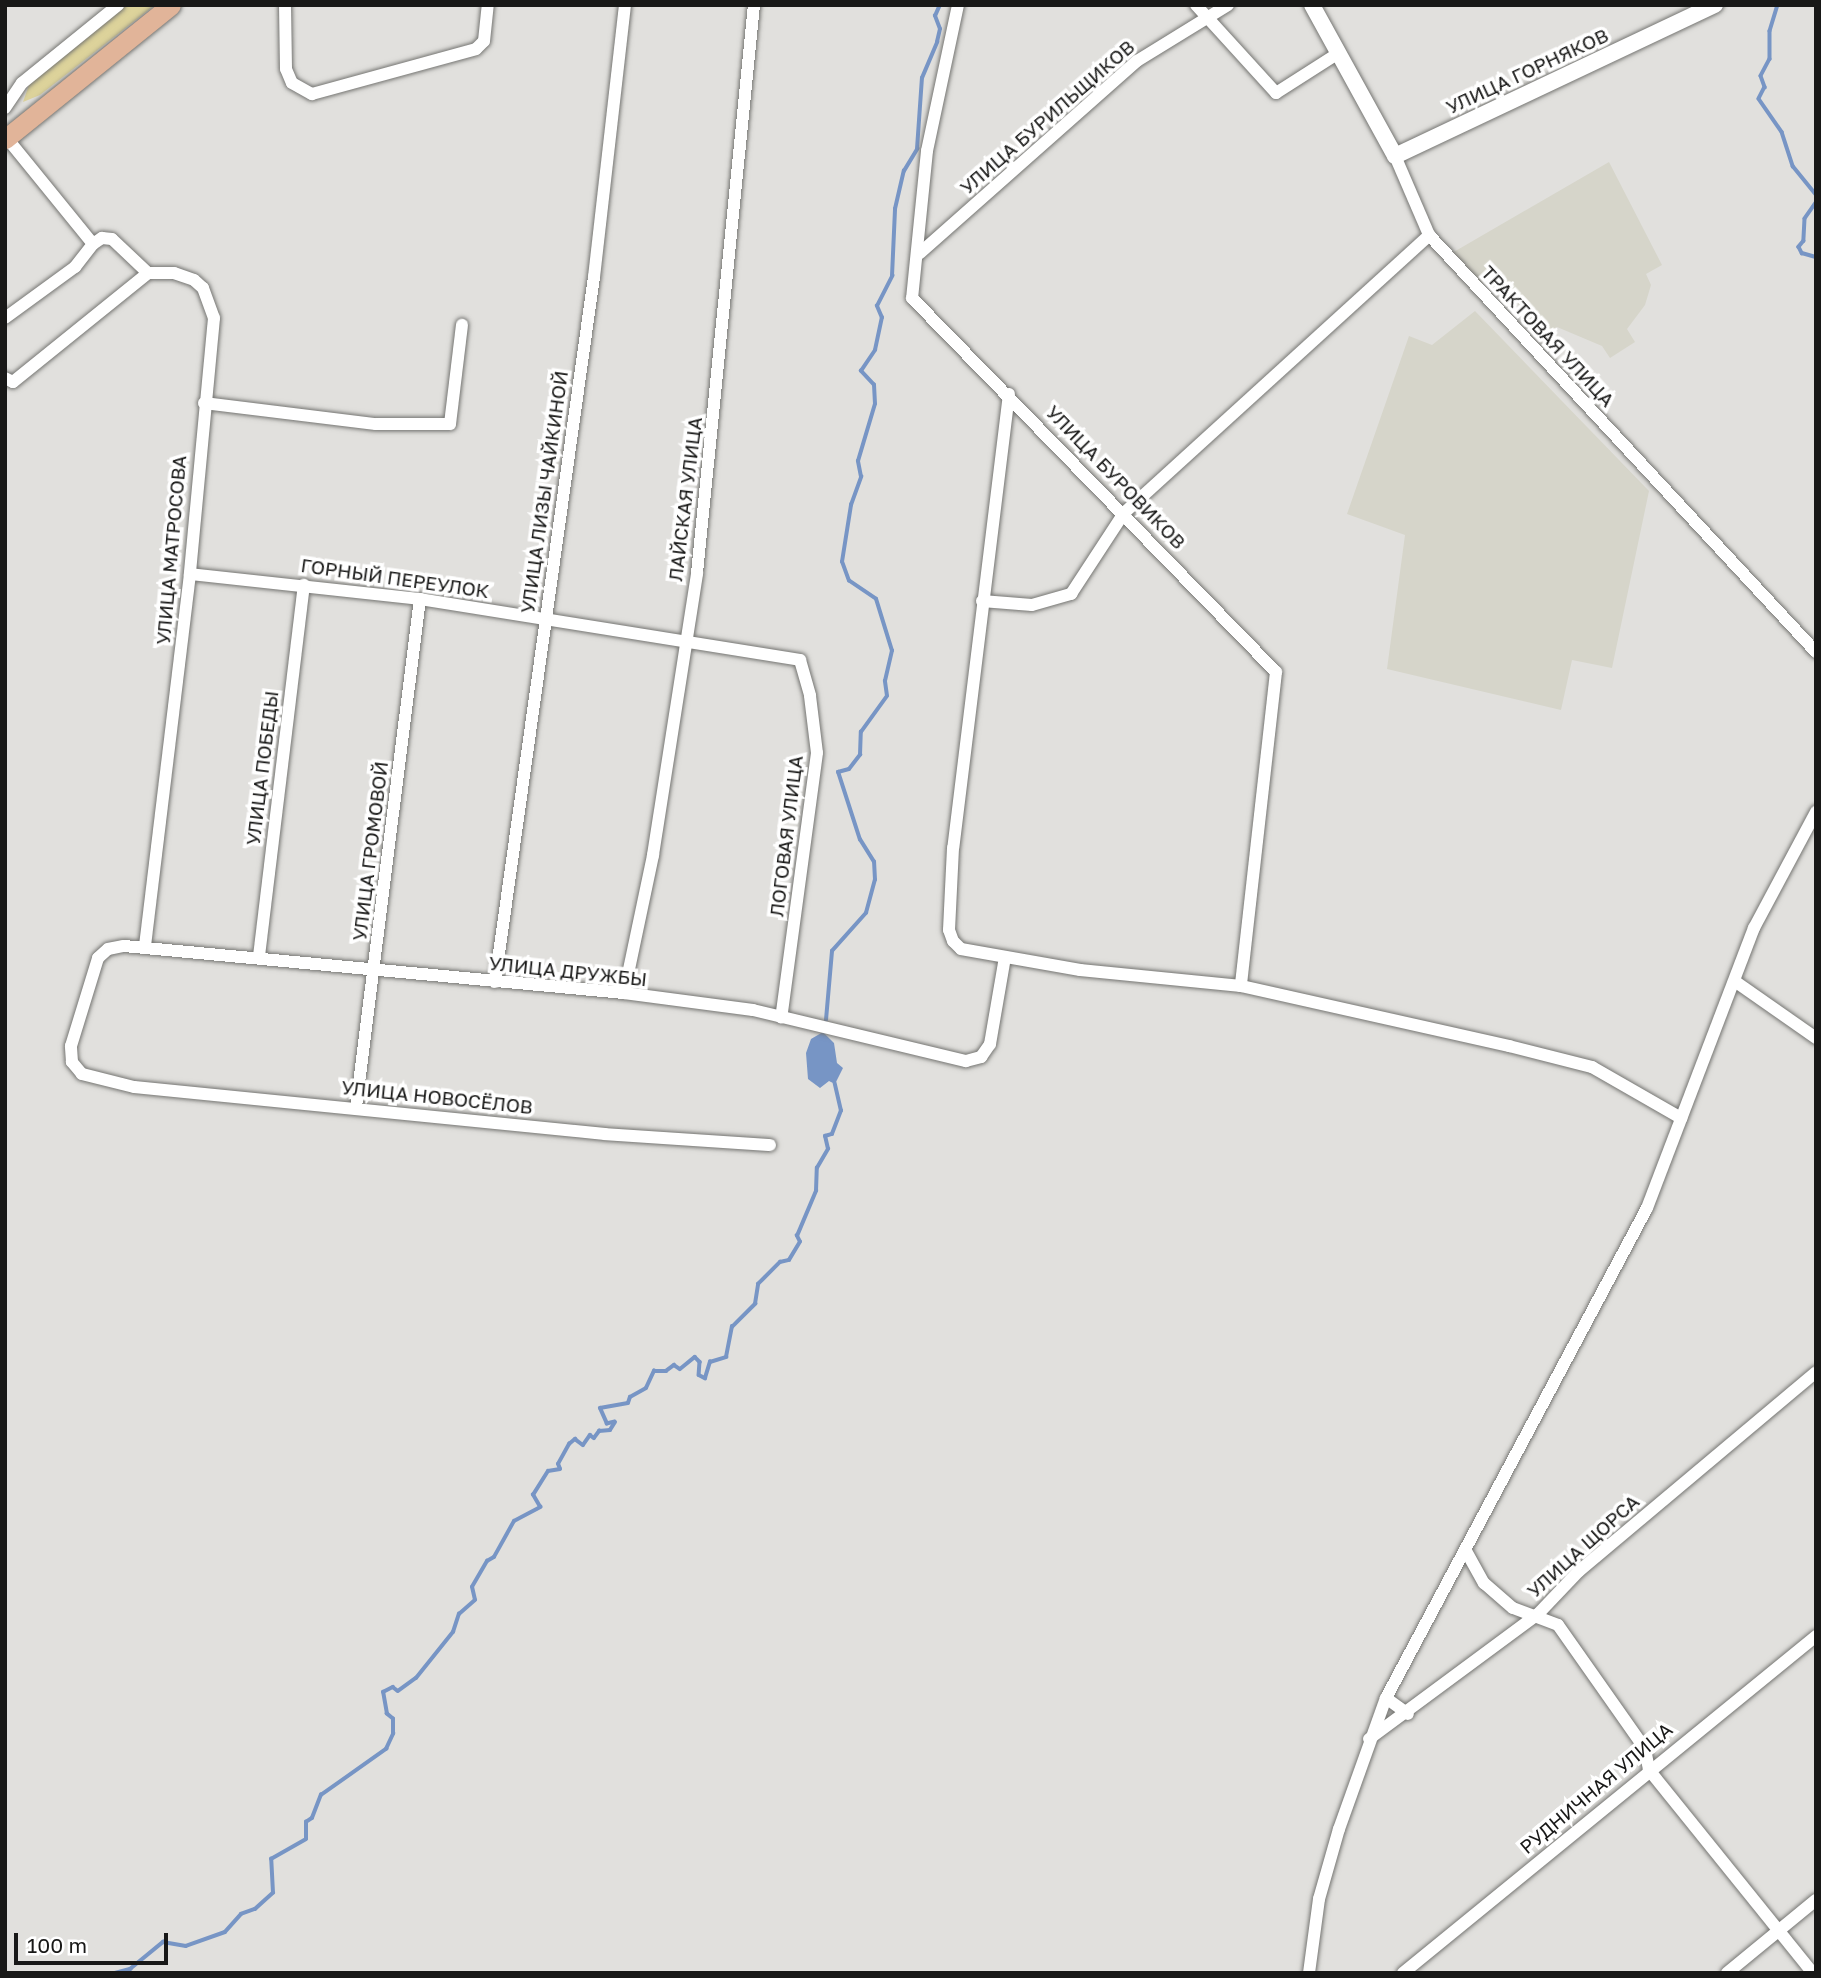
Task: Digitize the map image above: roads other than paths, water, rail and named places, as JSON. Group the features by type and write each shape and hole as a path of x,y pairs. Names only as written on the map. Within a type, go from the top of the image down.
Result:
{"main road":[{"path":"6,139 171,5"}],"street":[{"path":"5,108 22,83 118,5"},
{"path":"285,5 286,69 292,83 312,94 476,49 484,41 488,5"},
{"name":"УЛИЦА ЛИЗЫ ЧАЙКИНОЙ","path":"495,982 594,277 625,5"},
{"name":"ЛАЙСКАЯ УЛИЦА","path":"624,993 653,855 710,464 754,5"},
{"name":"УЛИЦА БУРОВИКОВ","path":"958,5 927,151 920,253 912,298 1009,394 1276,672 1241,986"},
{"path":"1196,5 1276,93 1337,54"},
{"name":"УЛИЦА БУРИЛЬЩИКОВ","path":"920,253 1138,61 1227,5"},
{"name":"ТРАКТОВАЯ УЛИЦА","path":"1312,5 1395,156 1429,235 1816,652"},
{"name":"УЛИЦА ГОРНЯКОВ","path":"1395,156 1715,5"},
{"path":"6,139 93,243"},
{"path":"982,601 1032,605 1072,594 1124,513 1429,235"},
{"path":"5,318 75,267 93,243 107,237 118,242 148,272 13,382 5,378"},
{"name":"УЛИЦА МАТРОСОВА","path":"145,947 190,574 214,318 203,288 185,275 148,272"},
{"path":"204,403 376,424 450,424 462,325"},
{"path":"1009,394 953,848 948,930 961,949 1080,970 1241,986 1592,1067 1681,1118"},
{"name":"ГОРНЫЙ ПЕРЕУЛОК","path":"190,574 420,599 800,660"},
{"name":"УЛИЦА ПОБЕДЫ","path":"259,956 304,585"},
{"name":"УЛИЦА ГРОМОВОЙ","path":"356,1107 420,599"},
{"name":"ЛОГОВАЯ УЛИЦА","path":"781,1018 817,752 810,696 800,660"},
{"path":"1308,1973 1319,1899 1369,1739 1386,1698 1405,1657 1466,1551 1647,1209 1768,897 1816,812"},
{"name":"УЛИЦА ДРУЖБЫ","path":"101,1081 82,1074 72,1062 76,1023 98,958 108,949 145,947 259,956 624,993 753,1010 924,1054 966,1060 981,1057 989,1044 1005,957"},
{"path":"1737,982 1816,1038"},
{"name":"УЛИЦА НОВОСЁЛОВ","path":"101,1081 604,1134 770,1144"},
{"name":"УЛИЦА ЩОРСА","path":"1369,1739 1408,1714 1538,1614 1579,1572 1816,1372"},
{"path":"1466,1551 1484,1583 1513,1608 1538,1614 1558,1625 1645,1749 1649,1770 1813,1973"},
{"name":"РУДНИЧНАЯ УЛИЦА","path":"1403,1973 1816,1636"},
{"path":"1386,1698 1408,1714"},
{"path":"1727,1973 1816,1900"}],"water":[{"path":"823,1032 834,1043 837,1063 843,1068 835,1084 829,1081 820,1088 808,1079 806,1053 811,1039"}],"waterway":[{"path":"826,1020 832,951 866,913 875,880 874,862 860,840 838,772 849,769 860,755 861,732 887,696 885,681 892,651 876,599 849,581 842,562 851,505 861,477 858,461 875,404 874,385 861,371 875,350 882,318 877,306 892,276 895,209 904,171 917,149 922,78 937,42 940,29 935,16 940,5"},
{"path":"1778,5 1770,31 1770,59 1761,76 1765,87 1759,99 1782,132 1793,166 1816,194"},
{"path":"1816,203 1805,219 1804,241 1799,247 1802,253 1816,257"},
{"path":"115,1973 130,1969 163,1942 186,1946 225,1932 241,1914 255,1909 273,1893 271,1859 306,1839 306,1822 312,1818 321,1795 386,1749 393,1734 393,1719 387,1714 383,1692 393,1687 398,1691 416,1678 453,1632 459,1614 475,1600 472,1587 487,1561 494,1557 514,1521 540,1507 533,1495 548,1471 560,1469 558,1464 569,1444 575,1439 583,1445 590,1435 594,1438 599,1431 610,1430 615,1422 607,1424 600,1408 628,1403 630,1397 646,1388 654,1371 666,1371 674,1365 680,1369 695,1357 700,1362 699,1375 705,1378 710,1362 726,1357 732,1327 755,1304 758,1284 780,1262 789,1260 800,1242 797,1236 816,1191 817,1168 828,1149 825,1136 832,1134 841,1111 835,1084"}]}
